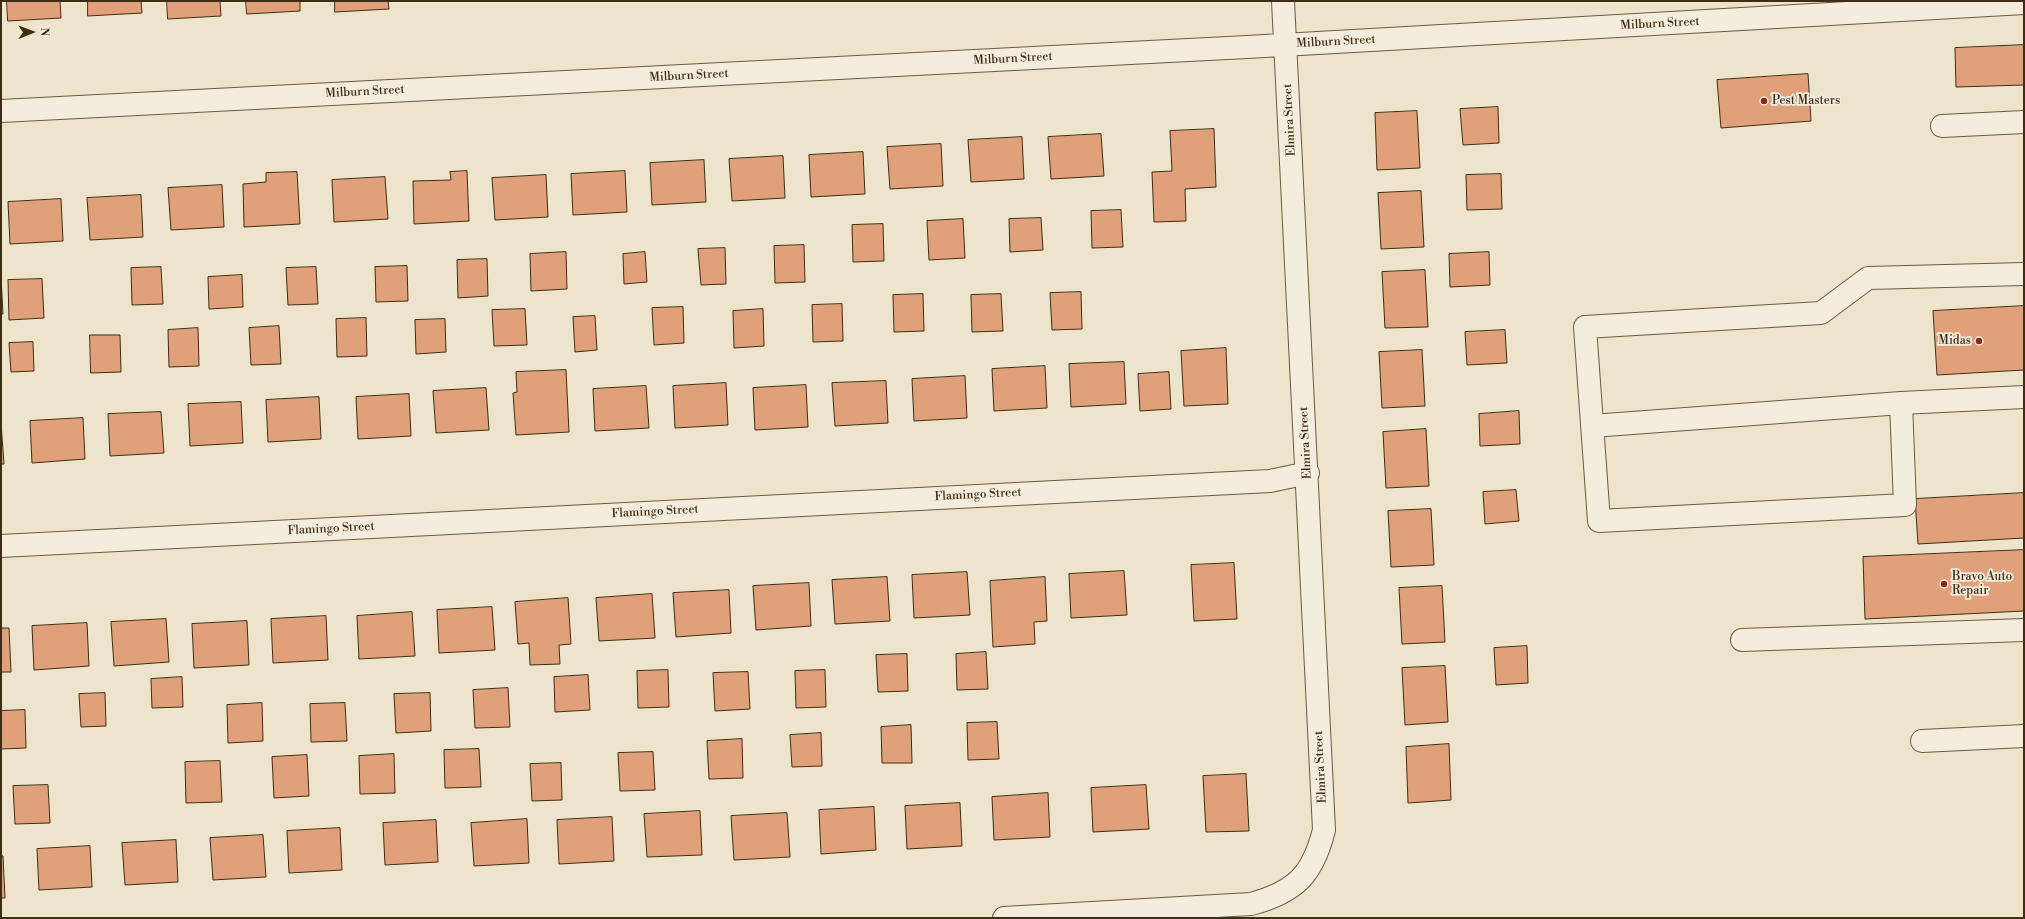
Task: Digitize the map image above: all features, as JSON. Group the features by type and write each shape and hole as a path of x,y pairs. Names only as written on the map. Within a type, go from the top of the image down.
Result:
{"street":[{"name":"Elmira Street","path":"1004,918 1251,904 1273,898 1292,887 1308,871 1319,851 1324,830 1308,473 1283,1"},
{"name":"Milburn Street","path":"1,111 1286,45 1844,7 2024,3"},
{"path":"1942,126 2024,122"},
{"path":"1901,403 1905,505 1599,521 1585,327 1820,313 1868,278 2024,274"},
{"path":"1592,426 1901,403 2024,397"},
{"name":"Flamingo Street","path":"1,546 1270,480 1308,473"},
{"path":"1742,640 2024,630"},
{"path":"1922,741 2024,736"}],"building":[{"path":"7,1 60,1 61,18 8,21"},
{"path":"88,1 141,1 142,13 88,16"},
{"path":"167,1 220,1 221,16 168,19"},
{"path":"246,1 300,1 300,11 247,14"},
{"path":"335,1 388,1 389,9 335,12"},
{"path":"2024,45 2024,85 1956,87 1955,48"},
{"name":"Pest Masters","path":"1808,74 1811,121 1721,128 1717,80"},
{"path":"1498,107 1499,143 1463,145 1460,109"},
{"path":"1417,111 1420,168 1377,170 1375,113"},
{"path":"1214,129 1216,187 1185,189 1186,221 1154,222 1152,172 1172,171 1170,131"},
{"path":"1101,134 1104,176 1051,179 1048,137"},
{"path":"1022,137 1024,179 971,182 968,140"},
{"path":"941,144 943,186 890,189 887,147"},
{"path":"863,152 865,194 811,197 809,155"},
{"path":"783,156 785,198 732,201 729,159"},
{"path":"704,160 706,202 652,205 650,163"},
{"path":"467,171 469,221 414,224 413,181 451,180 450,172"},
{"path":"625,171 627,212 573,215 571,174"},
{"path":"297,172 300,224 244,227 243,184 266,182 266,173"},
{"path":"1501,174 1502,209 1467,210 1466,175"},
{"path":"546,175 548,217 495,220 492,178"},
{"path":"385,177 388,219 334,222 332,180"},
{"path":"222,185 224,227 171,230 168,188"},
{"path":"1421,191 1424,247 1381,249 1378,193"},
{"path":"141,195 143,237 90,240 87,198"},
{"path":"61,199 63,241 10,244 8,202"},
{"path":"1121,210 1123,247 1092,248 1091,211"},
{"path":"1041,218 1043,250 1010,252 1009,219"},
{"path":"963,219 965,258 929,260 927,221"},
{"path":"883,224 884,261 853,262 852,225"},
{"path":"804,245 805,282 775,283 774,246"},
{"path":"725,248 726,284 701,285 698,249"},
{"path":"566,252 567,289 531,291 530,254"},
{"path":"645,252 647,282 624,284 623,254"},
{"path":"1489,252 1490,285 1450,287 1449,254"},
{"path":"487,259 488,296 458,298 457,260"},
{"path":"407,266 408,301 376,302 375,267"},
{"path":"161,267 163,304 132,305 131,268"},
{"path":"316,267 318,304 288,305 286,268"},
{"path":"1425,270 1428,327 1385,328 1382,272"},
{"path":"242,275 243,307 209,309 208,277"},
{"path":"1,276 3,314 1,314"},
{"path":"42,279 44,318 9,320 8,280"},
{"path":"1081,292 1082,329 1052,330 1050,293"},
{"path":"923,294 924,331 894,332 893,295"},
{"path":"1001,294 1003,331 972,332 971,295"},
{"path":"842,304 843,341 813,342 812,305"},
{"name":"Midas","path":"2024,306 2024,370 1937,375 1933,311"},
{"path":"683,307 684,343 654,345 652,308"},
{"path":"525,309 527,345 494,346 492,310"},
{"path":"763,309 764,346 734,348 733,311"},
{"path":"595,316 597,350 575,352 573,317"},
{"path":"366,318 367,356 337,357 336,319"},
{"path":"445,319 446,352 416,354 415,320"},
{"path":"279,326 281,364 251,365 249,328"},
{"path":"198,328 199,366 169,367 168,330"},
{"path":"1505,330 1507,363 1467,365 1465,332"},
{"path":"90,335 120,335 121,372 91,373"},
{"path":"33,342 34,371 11,372 9,343"},
{"path":"1226,348 1228,404 1184,406 1181,351"},
{"path":"1422,350 1425,406 1382,408 1379,352"},
{"path":"1124,362 1126,404 1071,407 1069,364"},
{"path":"1045,366 1047,408 994,411 992,369"},
{"path":"566,370 569,432 516,435 513,393 517,392 516,372"},
{"path":"1169,372 1171,409 1140,411 1138,374"},
{"path":"965,376 967,418 914,421 912,379"},
{"path":"886,381 888,423 835,426 832,383"},
{"path":"726,383 728,425 675,428 673,386"},
{"path":"806,385 808,427 755,430 753,388"},
{"path":"646,386 649,428 595,431 593,389"},
{"path":"486,388 489,430 436,433 433,391"},
{"path":"409,394 411,436 358,439 356,397"},
{"path":"319,397 321,439 268,442 266,400"},
{"path":"241,402 243,443 190,446 188,404"},
{"path":"1519,411 1520,444 1480,446 1479,414"},
{"path":"161,412 164,453 110,456 108,414"},
{"path":"83,418 85,459 32,463 30,421"},
{"path":"1,423 4,464 1,464"},
{"path":"1426,429 1429,486 1386,488 1383,432"},
{"path":"1516,490 1519,521 1485,524 1483,492"},
{"path":"2024,493 2024,538 1918,544 1915,499"},
{"path":"1431,509 1434,565 1391,567 1388,511"},
{"name":"Bravo Auto Repair","path":"2024,550 2024,611 1865,619 1863,557"},
{"path":"1234,563 1237,619 1194,621 1191,565"},
{"path":"1124,571 1127,615 1071,618 1069,574"},
{"path":"967,572 970,615 914,618 912,575"},
{"path":"887,577 890,621 835,624 832,580"},
{"path":"1045,577 1047,621 1034,622 1035,644 993,647 990,581"},
{"path":"809,583 811,626 756,630 753,586"},
{"path":"1442,586 1445,642 1402,644 1399,588"},
{"path":"729,590 731,633 676,637 673,593"},
{"path":"652,594 655,638 599,641 596,598"},
{"path":"568,598 571,644 559,645 560,664 530,665 529,643 518,644 515,602"},
{"path":"492,607 495,650 439,653 437,610"},
{"path":"412,612 415,656 359,659 357,616"},
{"path":"326,616 328,660 273,663 271,619"},
{"path":"166,619 169,662 114,666 111,622"},
{"path":"247,621 249,665 194,668 192,624"},
{"path":"87,623 89,666 34,670 32,626"},
{"path":"1,628 9,628 11,672 1,672"},
{"path":"1527,646 1528,683 1496,685 1494,648"},
{"path":"986,652 988,689 957,690 956,654"},
{"path":"907,654 908,691 878,692 876,655"},
{"path":"1445,666 1448,722 1405,725 1402,668"},
{"path":"668,670 669,707 638,708 637,671"},
{"path":"825,670 826,707 796,708 795,671"},
{"path":"748,672 750,709 715,711 713,673"},
{"path":"588,675 590,710 555,712 554,677"},
{"path":"182,677 183,707 152,708 151,679"},
{"path":"508,688 510,727 475,728 473,690"},
{"path":"105,693 106,726 81,727 79,694"},
{"path":"430,693 431,731 396,733 394,694"},
{"path":"262,703 263,741 228,743 227,705"},
{"path":"345,703 347,741 311,742 310,704"},
{"path":"25,710 26,748 1,749 1,711"},
{"path":"997,722 999,759 968,760 967,723"},
{"path":"911,725 912,763 882,763 881,727"},
{"path":"821,733 822,766 792,767 790,735"},
{"path":"742,739 743,778 709,779 707,741"},
{"path":"1449,744 1451,800 1408,803 1406,747"},
{"path":"479,749 481,787 445,788 444,750"},
{"path":"653,752 655,790 620,791 618,753"},
{"path":"394,754 395,793 360,794 359,756"},
{"path":"307,755 309,796 274,798 272,757"},
{"path":"220,761 222,802 186,803 185,762"},
{"path":"561,763 562,800 532,801 530,764"},
{"path":"1246,774 1249,831 1206,832 1203,776"},
{"path":"48,785 50,823 15,824 13,786"},
{"path":"1146,785 1149,829 1093,832 1091,788"},
{"path":"1048,793 1050,837 994,840 992,797"},
{"path":"960,803 962,846 907,849 905,806"},
{"path":"874,807 876,850 821,854 819,810"},
{"path":"700,811 702,855 647,857 644,814"},
{"path":"787,813 790,857 734,860 731,816"},
{"path":"612,817 614,861 559,864 557,820"},
{"path":"527,819 529,863 474,866 471,823"},
{"path":"436,820 438,862 385,865 383,823"},
{"path":"340,828 342,870 289,873 287,831"},
{"path":"263,835 266,877 213,880 210,838"},
{"path":"176,840 178,882 125,885 122,843"},
{"path":"90,846 92,887 39,890 37,849"},
{"path":"1,856 3,856 5,898 1,898"}],"place":[{"name":"Pest Masters","path":"1764,101"},
{"name":"Midas","path":"1979,341"},
{"name":"Bravo Auto Repair","path":"1944,584"}]}
